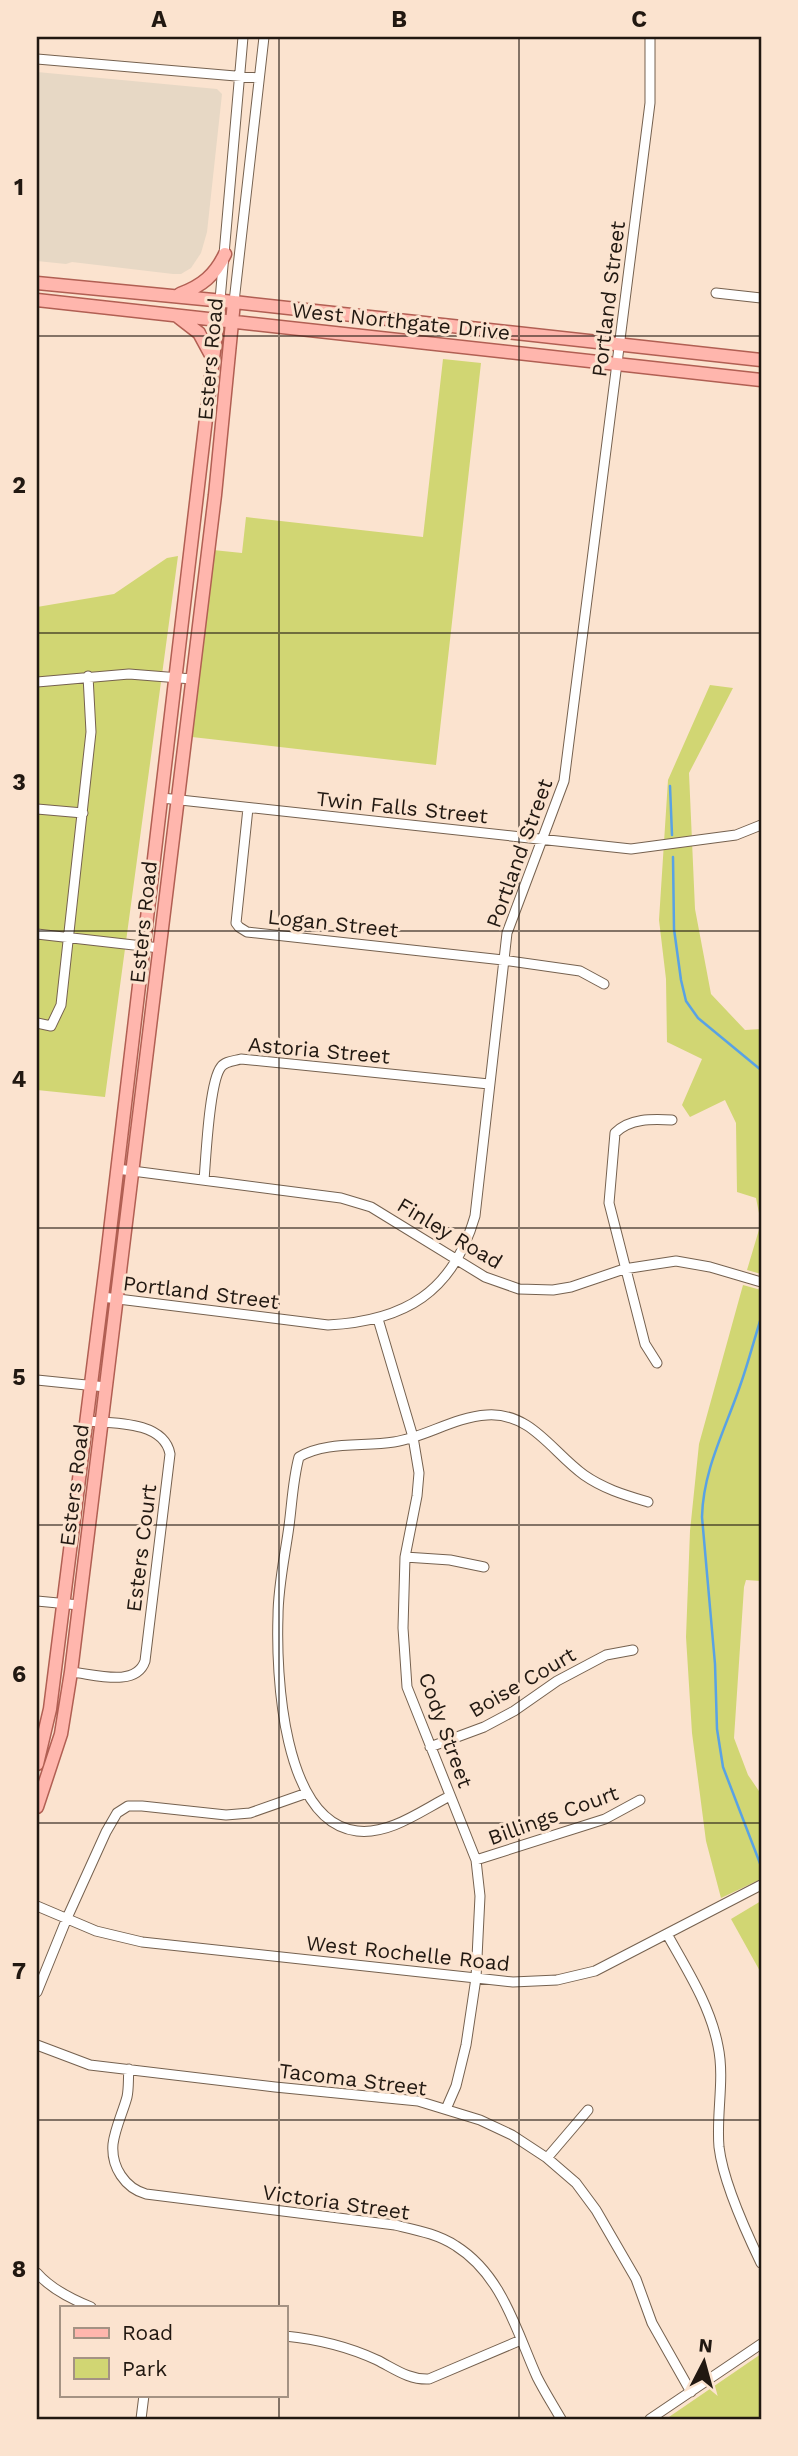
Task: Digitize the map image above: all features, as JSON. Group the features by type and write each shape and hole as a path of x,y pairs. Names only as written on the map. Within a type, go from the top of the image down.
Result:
{"main road":[{"path":"175,296 193,289 212,276 225,254"},
{"name":"West Northgate Drive","path":"37,283 220,300 761,360"},
{"path":"51,301 53,285"},
{"name":"West Northgate Drive","path":"37,300 761,380"},
{"name":"Esters Road","path":"37,1764 51,1709 87,1421 220,300"},
{"name":"Esters Road","path":"37,1807 61,1734 71,1672 225,408 234,302"},
{"path":"177,316 199,333 213,361"},
{"path":"428,323 431,343"}],"street":[{"name":"Esters Road","path":"220,300 243,37"},
{"name":"Esters Road","path":"234,302 264,37"},
{"name":"Portland Street","path":"102,1297 328,1325 358,1324 403,1310 423,1297 440,1283 468,1240 475,1216 507,933 564,781 650,103 650,37"},
{"path":"37,59 258,78"},
{"path":"716,293 761,298"},
{"path":"37,682 129,674 192,679"},
{"path":"37,1023 51,1026 61,1005 91,732 88,676"},
{"name":"Twin Falls Street","path":"162,798 631,849 736,835 761,825"},
{"path":"37,808 83,813"},
{"name":"Logan Street","path":"247,808 236,923 239,928 247,932 503,960"},
{"path":"37,934 160,948"},
{"path":"503,960 580,971 604,984"},
{"name":"Astoria Street","path":"204,1180 214,1083 221,1067 230,1061 241,1059 489,1084"},
{"path":"657,1363 645,1344 609,1203 615,1133 623,1125 650,1119 672,1120"},
{"name":"Finley Road","path":"117,1169 341,1198 371,1207 505,1286 542,1291 571,1287 624,1269 676,1261 710,1267 761,1282"},
{"name":"Cody Street","path":"378,1319 413,1437 418,1473 417,1496 405,1557 403,1628 407,1687 476,1860 481,1896 476,1978 467,2045 456,2086 446,2109"},
{"path":"37,1380 106,1387"},
{"path":"450,1796 389,1828 371,1832 354,1831 336,1825 320,1813 307,1793 294,1760 279,1685 278,1615 299,1457 320,1448 370,1446 413,1437 458,1421 486,1415 517,1419 532,1428 564,1460 586,1476 611,1491 648,1502"},
{"name":"Esters Court","path":"71,1672 125,1678 142,1670 170,1454 169,1445 154,1431 87,1421"},
{"path":"405,1557 450,1560 484,1567"},
{"path":"37,1601 79,1605"},
{"name":"Boise Court","path":"430,1747 484,1727 514,1712 556,1681 606,1655 632,1650"},
{"path":"37,1992 67,1918 106,1832 117,1814 128,1806 226,1815 250,1813 307,1793"},
{"name":"Billings Court","path":"476,1860 606,1819 640,1800"},
{"name":"West Rochelle Road","path":"37,1906 96,1931 142,1942 513,1982 557,1980 595,1971 761,1885"},
{"path":"667,1934 712,2021 719,2048 719,2148 727,2179 761,2263"},
{"name":"Tacoma Street","path":"37,2045 90,2065 418,2101 480,2120 512,2135 547,2158 576,2183 617,2243 636,2279 652,2323 691,2392"},
{"name":"Victoria Street","path":"129,2069 127,2094 113,2143 114,2160 122,2179 134,2190 146,2194 395,2225 429,2233 456,2246 489,2277 504,2297 539,2381 561,2419"},
{"path":"547,2158 588,2110"},
{"path":"37,2273 72,2300 88,2306"},
{"path":"287,2336 337,2346 376,2360 416,2379 429,2379 521,2340"},
{"path":"650,2419 761,2344"},
{"path":"141,2419 144,2396"}],"shaded area":[{"path":"37,72 217,89 222,94 207,232 201,253 191,268 181,274 173,274 72,262 66,264 37,261"}],"green space":[{"path":"443,359 481,363 436,765 192,737 213,550 242,553 246,517 423,537"},
{"path":"178,556 105,1097 37,1090 37,607 114,594 167,558"},
{"path":"710,685 733,688 689,773 695,909 711,994 745,1030 761,1029 761,1223 756,1198 737,1192 736,1123 725,1100 690,1117 682,1105 702,1059 667,1042 666,979 659,920 668,780"},
{"path":"761,1223 761,1274 747,1270"},
{"path":"743,1285 761,1290 761,1581 746,1580 744,1587 734,1738 748,1775 761,1794 761,1879 721,1898 706,1841 692,1733 686,1637 690,1531 699,1444"},
{"path":"761,1901 761,1973 731,1919"},
{"path":"761,2354 761,2419 666,2419"}],"waterway":[{"path":"670,786 672,835"},
{"path":"673,857 674,929 686,1001 698,1018 761,1070"},
{"path":"761,1318 743,1378 711,1466 702,1517 715,1664 717,1729 723,1767 761,1866"}]}
